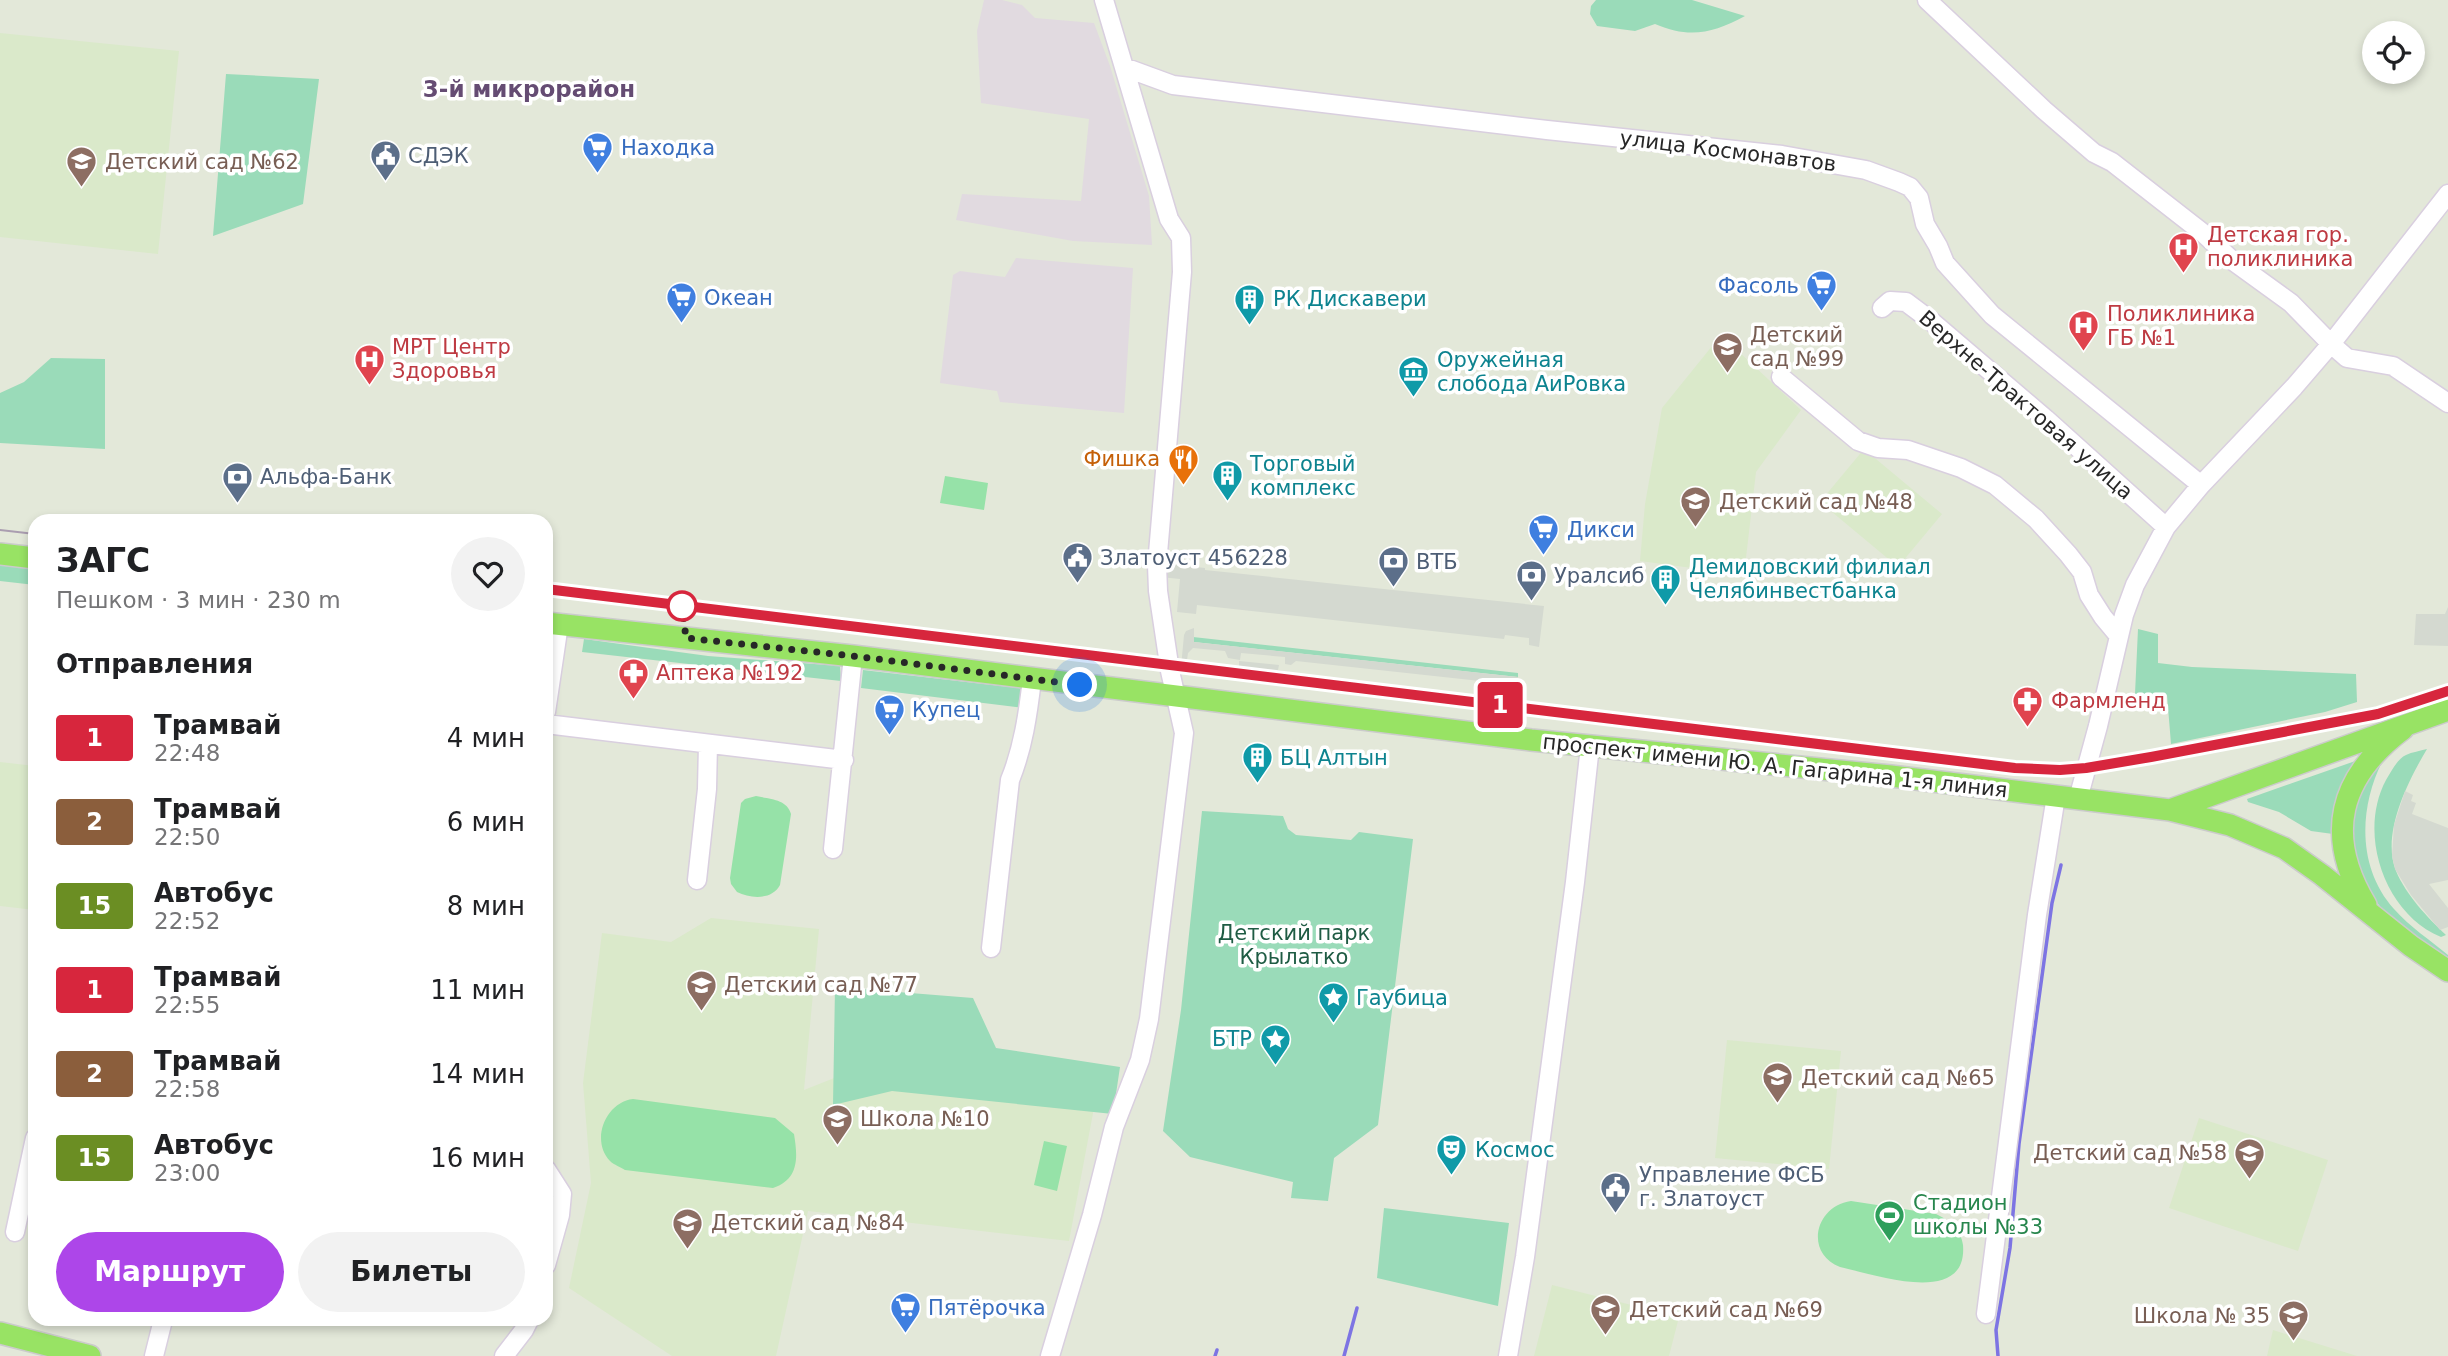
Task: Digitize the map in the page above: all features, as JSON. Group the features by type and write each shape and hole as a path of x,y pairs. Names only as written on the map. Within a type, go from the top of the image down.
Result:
{"main road":[{"path":"0,554 28,557"},
{"name":"проспект имени Ю. А. Гагарина 1-я линия","path":"553,623 853,656 1590,746 1891,776 2170,810 2230,825 2284,848 2411,946 2448,971"},
{"path":"2170,810 2448,710"},
{"path":"2372,914 2348,867 2341,839 2342,816 2360,773 2392,738 2414,722"},
{"path":"0,1333 90,1356"}],"street":[{"path":"1050,1356 1092,1215 1114,1127 1140,1060 1149,1019 1184,733 1170,671 1176,646 1158,591 1157,565 1181,238 1169,219 1104,0"},
{"path":"1927,0 2094,153 2112,162 2203,233 2233,261 2291,303 2347,358 2393,366 2448,403"},
{"name":"улица Космонавтов","path":"1124,67 1173,85 1546,130 1782,155 1866,170 1910,187 1919,198 1925,224 1945,263 1992,315 2201,485"},
{"path":"2078,799 2107,693 2118,635 2135,585 2166,527 2201,485 2331,344 2448,194"},
{"name":"Верхне-Трактовая улица","path":"1882,308 1890,301 1906,302 1930,320 2166,527"},
{"path":"1781,377 1858,441 1878,448 1908,450 1961,468 1995,485 2036,519 2068,554 2082,572 2089,595 2118,635"},
{"path":"833,849 853,656"},
{"path":"991,948 1010,780 1018,760 1028,715 1032,679"},
{"path":"553,724 844,760"},
{"path":"697,880 707,789 708,744"},
{"path":"1508,1356 1525,1258 1575,882 1590,746"},
{"path":"1986,1314 2037,915 2056,796"},
{"path":"15,1232 28,1171"},
{"path":"553,1180 562,1194 561,1215 553,1242"},
{"path":"154,1356 162,1326"},
{"path":"503,1356 525,1326"}],"shaded area":[{"path":"984,0 1002,0 1022,5 1035,18 1094,23 1110,66 1149,196 1152,245 1073,241 956,220 962,194 1081,201 1089,119 981,103 977,31"},
{"name":"Детский сад №62","path":"0,33 179,51 158,254 0,237"},
{"path":"1016,258 1133,268 1124,413 1000,402 997,391 940,383 953,275 960,271 1005,277"},
{"path":"1721,335 1801,410 1756,472 1744,575 1640,561 1645,504 1662,408"},
{"path":"1864,449 1942,514 1898,567 1820,502"},
{"path":"1160,563 1544,606 1539,647 1529,645 1529,638 1505,635 1504,639 1197,605 1196,614 1177,612 1180,579 1160,577"},
{"path":"2448,607 2448,646 2414,645 2416,614 2445,614"},
{"path":"1194,628 1194,642 1518,677 1517,685 1296,661 1291,665 1285,664 1285,657 1241,653 1240,660 1228,658 1225,651 1193,648 1188,653 1186,667 1181,667 1184,635 1186,631"},
{"path":"1239,661 1279,665 1278,670 1289,672 1288,677 1228,671 1228,665 1239,666"},
{"path":"0,762 28,765 28,909 0,906"},
{"path":"2405,791 2413,795 2411,801 2416,803 2412,814 2448,828 2448,880 2429,884 2448,908 2448,927 2440,930 2411,895 2395,869 2392,856 2394,825"},
{"path":"711,918 819,929 804,1090 877,1061 1097,1092 1069,1241 808,1211 776,1356 672,1356 569,1288 591,1183 583,1083 602,933 671,942"},
{"name":"Детский сад №65","path":"1727,1040 1841,1051 1829,1169 1715,1158"},
{"name":"Детский сад №58","path":"2199,1118 2328,1160 2298,1251 2169,1208"},
{"name":"Детский сад №69","path":"1552,1285 1679,1317 1669,1356 1534,1356"},
{"name":"Школа № 35","path":"2273,1330 2357,1356 2267,1356"}],"green space":[{"path":"1596,0 1692,0 1745,16 1722,27 1701,32 1690,33 1655,24 1635,31 1597,26 1590,14 1591,6"},
{"path":"226,74 319,79 303,204 213,236"},
{"path":"51,358 105,359 105,449 0,443 0,393 24,382"},
{"path":"945,476 988,483 984,510 940,503"},
{"path":"0,561 28,563 28,584 0,581"},
{"path":"2138,629 2158,634 2158,663 2192,667 2356,674 2357,702 2325,712 2171,744 2167,695 2135,694"},
{"path":"1193,637 1518,673 1518,677 1194,642"},
{"path":"584,639 708,656 840,666 841,681 582,652"},
{"path":"863,670 1027,689 1024,708 861,688"},
{"path":"2427,749 2399,808 2394,825 2392,856 2396,871 2411,897 2446,935 2441,937 2421,926 2391,891 2376,847 2374,824 2378,801 2395,766 2403,757"},
{"path":"2361,759 2337,803 2333,834 2311,831 2279,812 2248,802 2247,799"},
{"path":"2382,762 2374,780 2366,818 2368,857 2373,875 2394,909 2448,957 2420,940 2382,909 2359,879 2349,831 2364,779"},
{"path":"756,796 786,805 791,814 780,885 772,893 761,897 737,892 730,878 741,803"},
{"name":"Детский парк Крылатко","path":"1202,811 1283,816 1288,829 1296,835 1351,840 1359,832 1413,839 1378,1125 1334,1158 1328,1201 1291,1198 1293,1182 1190,1157 1163,1131 1181,1010"},
{"path":"835,987 973,998 996,1048 1120,1067 1113,1114 892,1091 833,1105"},
{"path":"633,1099 775,1118 794,1134 795,1167 788,1179 773,1188 625,1170 612,1162 604,1152 601,1133 615,1107"},
{"path":"1044,1141 1067,1146 1057,1191 1034,1185"},
{"name":"Стадион школы №33","path":"1851,1201 1941,1216 1960,1234 1963,1245 1961,1264 1951,1276 1935,1281 1916,1282 1895,1280 1840,1267 1821,1251 1818,1231 1829,1211"},
{"path":"1384,1208 1509,1223 1498,1306 1377,1278"}],"waterway":[{"path":"1998,1356 1996,1330 2010,1248 2019,1144 2052,903 2061,865"},
{"path":"1344,1356 1357,1308"},
{"path":"1215,1356 1217,1350"}],"tram line":[{"path":"0,530 28,533"},
{"path":"553,590 2015,768 2086,768 2151,757 2378,714 2448,691"},
{"name":"1","path":"553,590 2015,768 2086,768 2151,757 2378,714 2448,691"}],"place":[{"name":"Находка","path":"598,175"},
{"name":"СДЭК","path":"385,183"},
{"name":"Детский сад №62","path":"82,189"},
{"name":"Детская гор. поликлиника","path":"2184,274"},
{"name":"Фасоль","path":"1822,313"},
{"name":"Океан","path":"681,325"},
{"name":"РК Дискавери","path":"1250,326"},
{"name":"Поликлиника ГБ №1","path":"2084,353"},
{"name":"Детский сад №99","path":"1727,374"},
{"name":"МРТ Центр Здоровья","path":"369,386"},
{"name":"Оружейная слобода АиРовка","path":"1414,399"},
{"name":"Фишка","path":"1183,486"},
{"name":"Торговый комплекс","path":"1227,503"},
{"name":"Альфа-Банк","path":"237,504"},
{"name":"Детский сад №48","path":"1696,529"},
{"name":"Дикси","path":"1544,557"},
{"name":"Златоуст 456228","path":"1077,585"},
{"name":"ВТБ","path":"1393,589"},
{"name":"Уралсиб","path":"1531,603"},
{"name":"Демидовский филиал Челябинвестбанка","path":"1666,606"},
{"name":"Аптека №192","path":"633,700"},
{"name":"Фармленд","path":"2028,728"},
{"name":"Купец","path":"889,737"},
{"name":"БЦ Алтын","path":"1257,785"},
{"name":"Детский сад №77","path":"701,1012"},
{"name":"Гаубица","path":"1333,1025"},
{"name":"БТР","path":"1275,1066"},
{"name":"Детский сад №65","path":"1778,1105"},
{"name":"Школа №10","path":"837,1146"},
{"name":"Космос","path":"1452,1177"},
{"name":"Детский сад №58","path":"2250,1180"},
{"name":"Управление ФСБ г. Златоуст","path":"1616,1214"},
{"name":"Стадион школы №33","path":"1890,1242"},
{"name":"Детский сад №84","path":"688,1250"},
{"name":"Пятёрочка","path":"905,1335"},
{"name":"Детский сад №69","path":"1606,1337"},
{"name":"Школа № 35","path":"2293,1343"}],"district":[{"name":"3-й микрорайон","path":"529,89"}],"route":[{"path":"682,606 686,638 1080,685"}]}
